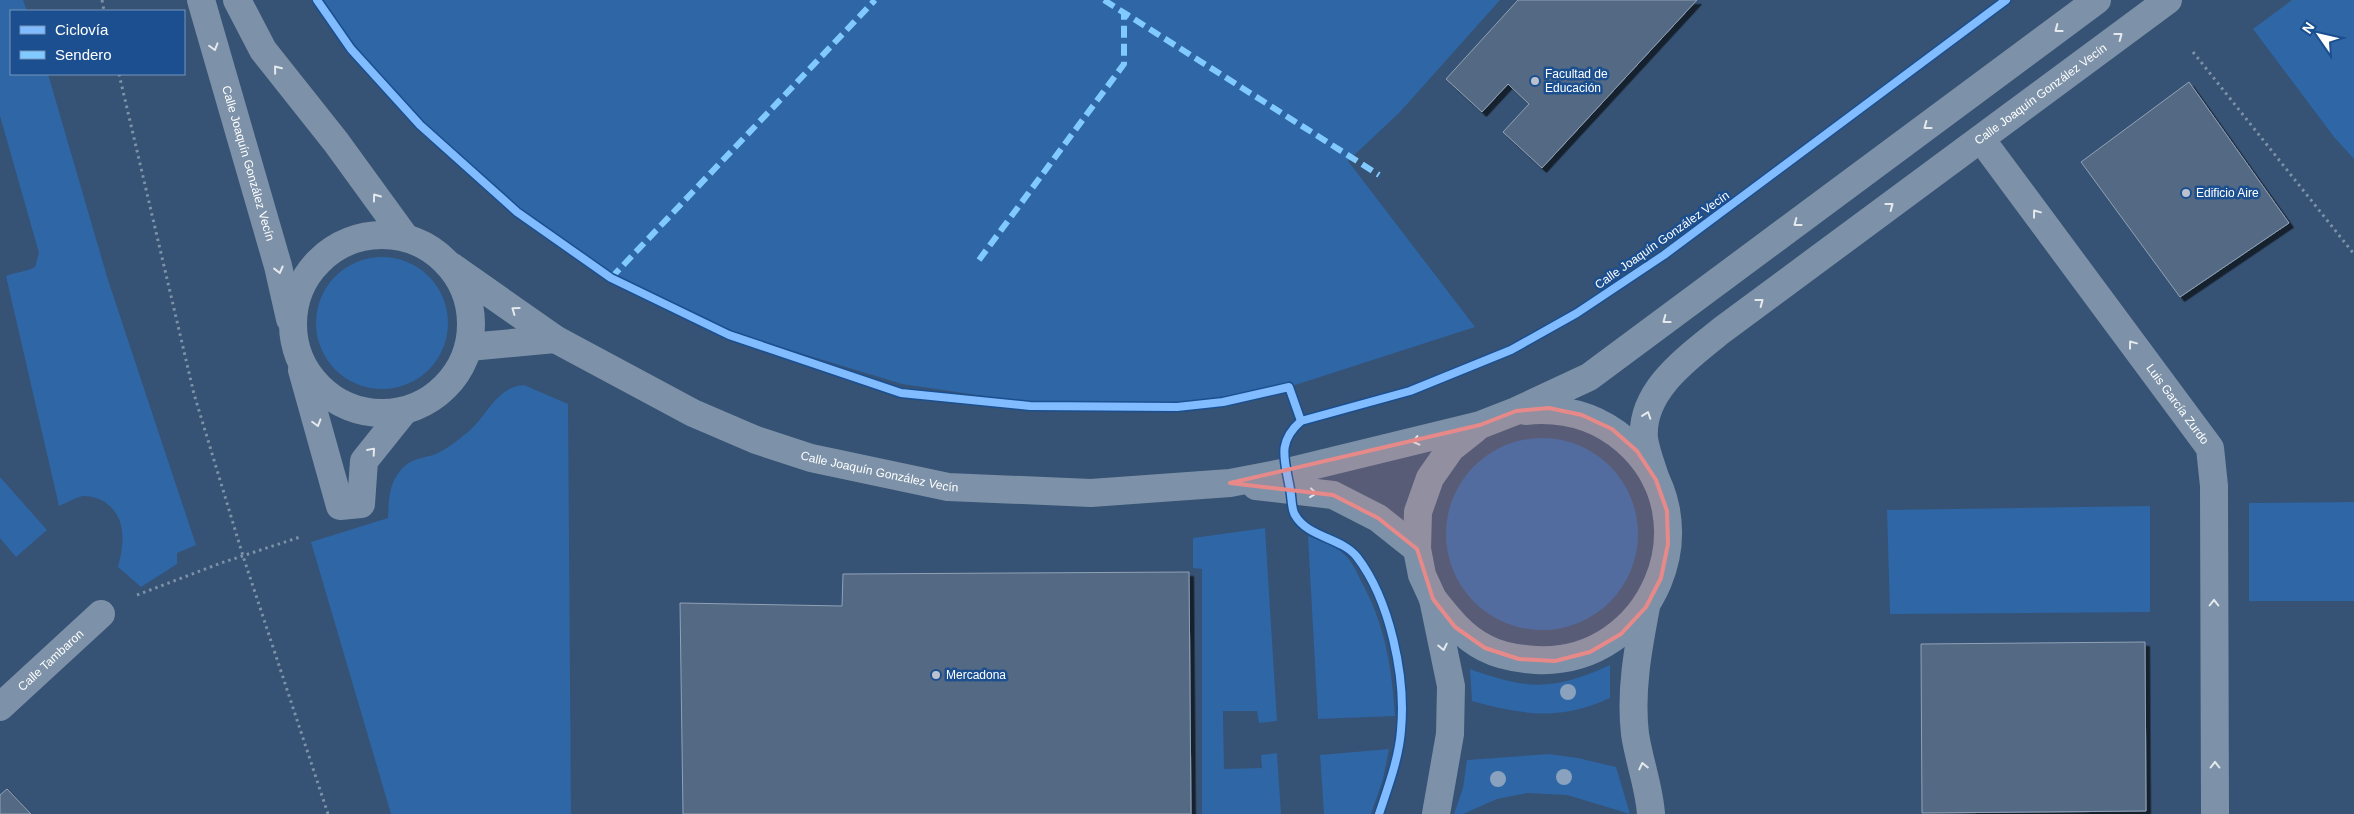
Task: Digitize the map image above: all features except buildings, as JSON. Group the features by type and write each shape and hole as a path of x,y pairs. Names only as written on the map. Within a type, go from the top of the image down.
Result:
{"street":[{"name":"Calle Joaquín González Vecín","path":"201,0 278,266 299,359 340,506 361,504 364,461 404,411"},
{"path":"236,0 263,50 336,142 405,237"},
{"name":"Calle Joaquín González Vecín","path":"292,329 297,295 314,266 340,245 372,235 405,237 430,248 451,266 555,338 693,413 756,440 810,458 948,487 1091,493 1230,483 1287,472 1480,425 1516,411 1589,377 2097,0"},
{"name":"Calle Joaquín González Vecín","path":"1656,480 1644,440 1644,422 1654,398 1676,368 1722,330 2168,0"},
{"name":"Luis García Zurdo","path":"1981,139 2210,448 2214,486 2214,814"},
{"name":"Calle Joaquín González Vecín","path":"299,359 317,386 342,405 373,414 404,411 433,398 456,376 469,347 472,326 470,304 462,284 451,266"},
{"path":"469,347 555,338"},
{"path":"1433,599 1455,627 1485,648 1519,659 1555,661 1590,652 1621,634 1646,607 1661,578 1668,544 1667,511 1656,480 1637,451 1612,430 1582,415 1549,408 1516,411"},
{"path":"1436,814 1450,734 1451,686 1433,599 1422,574 1417,550 1418,512 1430,478 1451,448 1480,425"},
{"name":"Calle Joaquín González Vecín","path":"1230,483 1333,495 1378,518 1417,550"},
{"path":"1646,607 1634,682 1636,734 1649,792 1650,814"},
{"name":"Calle Tambaron","path":"0,707 101,614"}],"path":[{"path":"2193,52 2354,254"},
{"path":"119,75 194,394 243,556 328,814"},
{"path":"137,595 300,536"}],"highlighted area":[{"path":"1549,408 1582,415 1612,429 1637,451 1656,480 1667,511 1668,544 1661,578 1646,607 1621,634 1590,652 1555,661 1519,659 1485,648 1455,627 1433,599 1417,549 1378,518 1333,495 1230,483 1480,425 1516,411"}],"shaded area":[{"path":"0,0 23,0 27,10 10,10 10,75 48,75 108,280 196,545 177,553 177,564 141,587 118,567 122,549 122,532 118,516 113,509 101,500 87,496 59,506 6,276 35,267 39,253 0,116"},
{"path":"321,0 1500,0 1400,112 1348,161 1475,327 1289,387 1240,399 1170,404 1024,402 902,384 731,332 609,271 516,207 420,121 352,45"},
{"path":"2292,0 2354,0 2354,159 2334,137 2253,29"},
{"path":"382,257 407,262 419,268 437,286 443,298 448,323 443,348 437,360 419,378 407,384 382,389 357,384 345,378 327,360 321,348 316,323 321,298 327,286 345,268 357,262"},
{"path":"524,385 568,404 571,814 391,814 311,542 388,518 391,488 396,476 404,467 411,462 438,453 451,445 475,425 499,396 514,387"},
{"path":"1542,438 1561,440 1579,445 1595,454 1610,466 1622,481 1631,497 1636,515 1638,534 1636,553 1631,571 1622,587 1610,602 1595,614 1579,623 1561,628 1542,630 1523,628 1505,623 1489,614 1474,602 1462,587 1453,571 1448,553 1446,534 1448,515 1453,497 1462,481 1474,466 1489,454 1505,445 1523,440"},
{"path":"0,477 47,530 16,557 0,538"},
{"path":"2354,502 2354,601 2249,601 2249,503"},
{"path":"2150,506 2150,612 1890,614 1887,510"},
{"path":"1265,528 1277,721 1259,723 1257,711 1223,711 1224,769 1262,768 1261,755 1277,753 1281,814 1202,814 1202,569 1193,568 1193,538"},
{"path":"1308,536 1332,546 1345,555 1354,567 1369,597 1382,630 1386,647 1392,681 1395,716 1318,719"},
{"path":"1610,665 1610,698 1575,710 1558,713 1525,712 1472,701 1470,669 1508,681 1540,685 1573,680"},
{"path":"1389,749 1383,779 1371,814 1324,814 1320,755"},
{"path":"1549,754 1578,758 1616,767 1630,814 1567,795 1527,793 1497,799 1463,814 1454,814 1463,788 1467,760"}],"marked path":[{"path":"611,278 875,0"},
{"path":"1104,0 1379,175"},
{"path":"979,260 1124,64 1124,13"}],"cycle path":[{"path":"317,0 351,49 420,125 517,212 611,278 729,335 901,393 1030,406 1177,407 1223,402 1289,387 1301,421"},
{"path":"1379,814 1396,762 1401,730 1401,687 1393,640 1387,617 1378,595 1369,575 1357,557 1342,545 1308,528 1295,515 1284,452 1288,437 1293,429 1301,421 1410,391 1511,350 1577,313 1664,255 2006,0"}],"place":[{"name":"Facultad de Educación","path":"1535,81"},
{"name":"Edificio Aire","path":"2186,193"},
{"name":"Mercadona","path":"936,675"}]}
